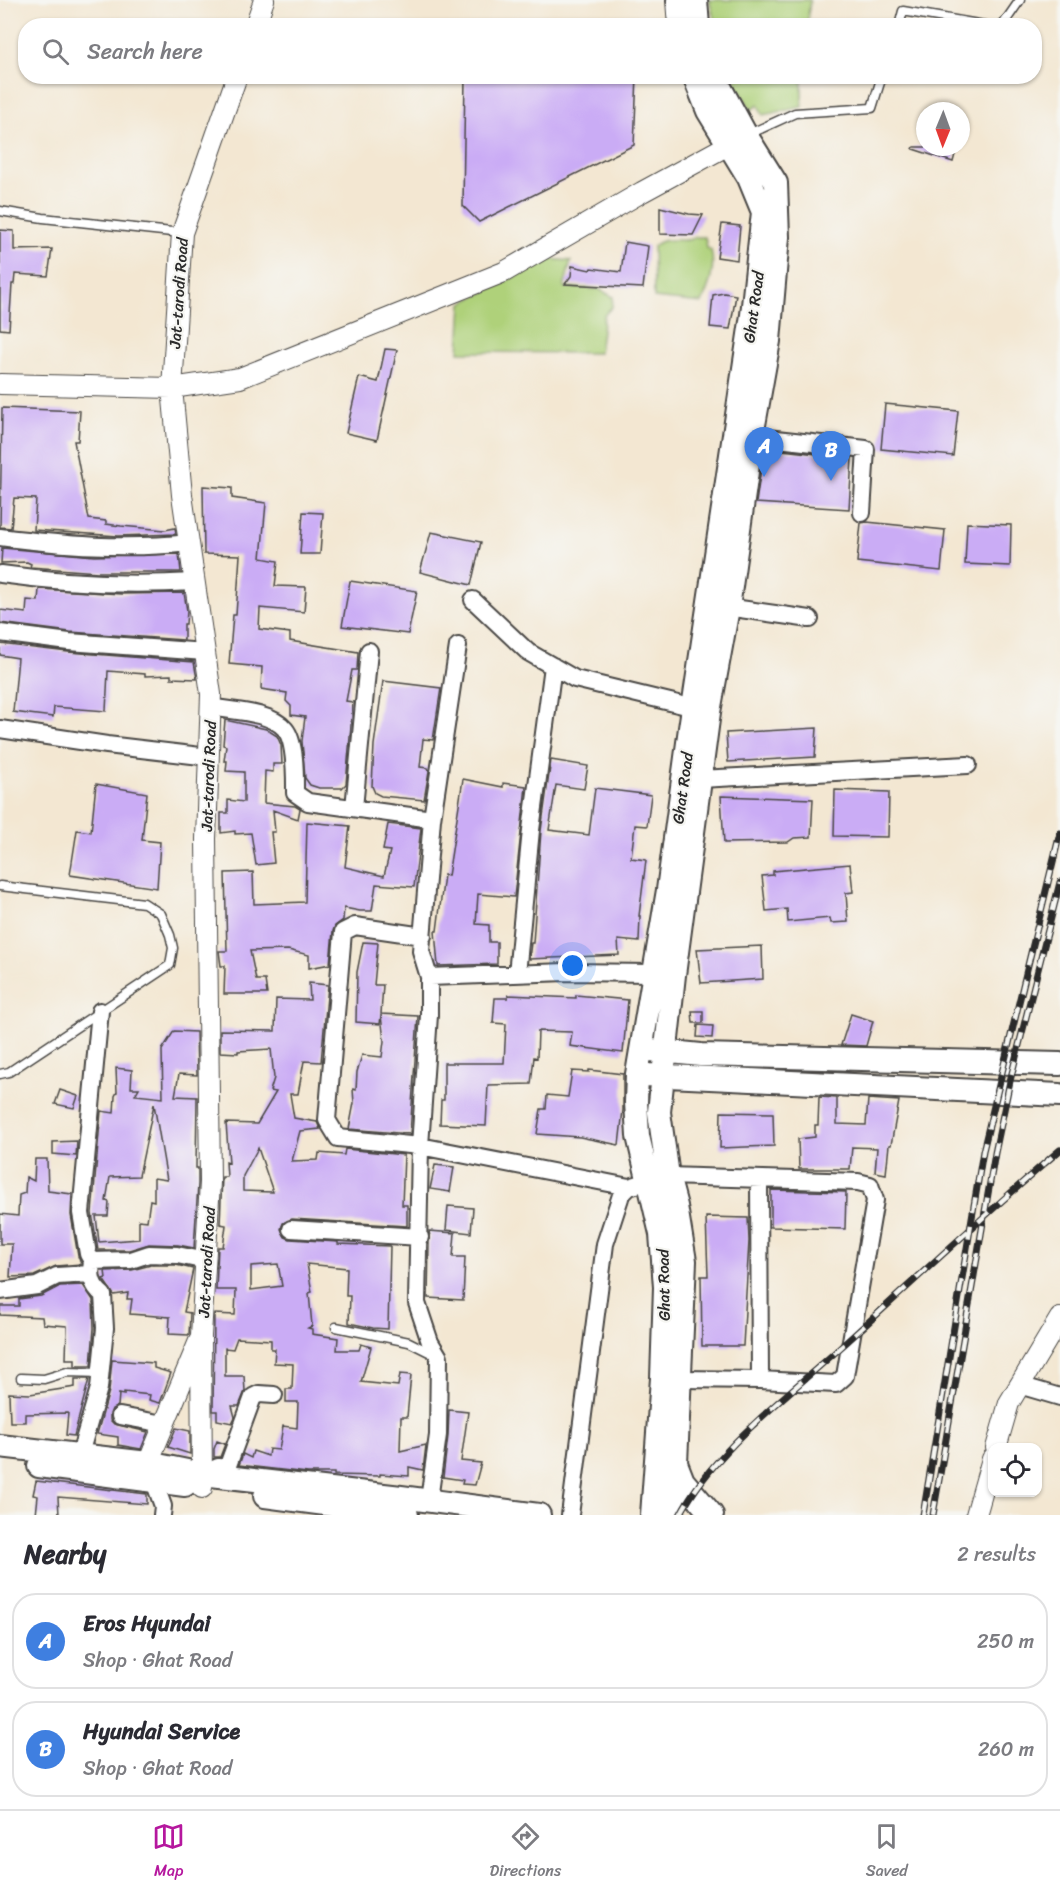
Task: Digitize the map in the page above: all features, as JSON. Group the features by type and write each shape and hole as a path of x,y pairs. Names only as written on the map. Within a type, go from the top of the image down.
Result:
{"main road":[{"path":"678,0 679,18"},
{"path":"696,0 697,18"},
{"name":"Ghat Road","path":"652,1515 663,1378 664,1287 662,1234 638,1136 636,1102 638,1074 653,973 719,606 743,435 769,341 778,237 776,183 708,111 697,84"},
{"name":"Ghat Road","path":"717,84 737,140"},
{"name":"Ghat Road","path":"649,1182 700,779 701,709"},
{"path":"669,1027 701,1055"},
{"path":"642,1049 701,1055 1060,1064"},
{"path":"638,1074 1060,1095"},
{"path":"659,1112 691,1078"},
{"name":"Ghat Road","path":"649,1182 676,1206 685,1261 672,1515"},
{"path":"0,1446 80,1454 151,1472 407,1515"},
{"path":"0,1461 151,1472"},
{"path":"676,1463 683,1481 712,1515"},
{"path":"202,1481 429,1500 481,1511 539,1515"}],"street":[{"path":"258,18 264,0"},
{"name":"Jat-tarodi Road","path":"202,1481 201,1336 210,1182 206,839 211,694 182,495 171,388 182,233 234,84"},
{"path":"0,384 171,388 240,378 504,272 737,140"},
{"path":"743,435 866,449 862,513"},
{"path":"0,537 95,547 150,547 189,543"},
{"path":"1,574 76,581 194,582"},
{"path":"473,600 528,652 575,679 701,709"},
{"path":"719,606 810,619"},
{"path":"0,633 69,642 205,652"},
{"path":"429,1500 438,1435 438,1357 430,1342 417,1304 420,1146 429,1015 429,977 421,951 432,819 458,646"},
{"path":"354,808 369,651"},
{"path":"517,974 531,830 553,666"},
{"path":"210,707 266,716 286,730 294,757 295,793 308,802 432,819"},
{"path":"0,729 209,757"},
{"path":"700,779 968,765"},
{"path":"423,936 355,926 343,932 327,1120 338,1138 420,1146 649,1182 759,1179 858,1182 870,1185 874,1200 845,1376 836,1384 680,1379"},
{"path":"429,977 653,973"},
{"path":"80,1454 99,1388 105,1328 103,1295 95,1288 81,1213 100,1011"},
{"path":"759,1179 760,1380"},
{"path":"570,1515 605,1244 621,1195 649,1182"},
{"path":"291,1229 420,1237"},
{"path":"0,1291 37,1286 57,1276 149,1254 207,1261"},
{"path":"997,1443 1009,1403 1060,1318"},
{"path":"162,1515 163,1506 151,1472 162,1428 201,1336"},
{"path":"1019,1385 1060,1397"},
{"path":"202,1481 218,1467 227,1468 253,1397 259,1394 274,1395"},
{"path":"119,1421 162,1428"},
{"path":"976,1515 988,1475"}],"lane":[{"path":"1008,18 1020,0"},
{"path":"901,18 903,11 944,18"},
{"path":"737,140 795,113 872,108 880,84"},
{"path":"0,211 182,233"},
{"path":"0,886 144,903 161,914 173,948 170,965 9,1072 0,1074"},
{"path":"336,1327 409,1342 438,1357"},
{"path":"21,1378 44,1379 67,1372 101,1373"}],"green space":[{"path":"709,0 810,0 808,18 714,18"},
{"path":"736,84 802,84 802,107 763,115 758,105 751,110"},
{"path":"705,237 707,248 711,250 713,264 702,303 654,298 653,246 658,242"},
{"path":"550,259 571,261 564,287 599,289 613,297 612,307 604,315 599,353 459,352 462,303"}],"building":[{"path":"465,84 637,84 634,145 479,222 463,206"},
{"path":"935,156 955,156 953,162"},
{"path":"660,207 703,215 693,235 660,234"},
{"path":"722,224 740,226 737,260 717,257"},
{"path":"0,230 14,231 14,250 52,249 48,276 15,274 14,284 12,284 9,330 0,329"},
{"path":"625,242 648,246 643,288 565,284 571,276 572,266 621,272"},
{"path":"724,293 736,295 730,329 710,327 713,295"},
{"path":"385,349 397,350 377,440 346,433 359,377 378,382"},
{"path":"885,404 958,411 953,456 881,449"},
{"path":"2,408 80,411 78,441 74,441 89,519 121,526 165,530 175,528 176,534 118,536 34,530 36,499 14,498 11,528 0,527"},
{"path":"764,448 852,458 849,509 756,503"},
{"path":"203,486 232,488 232,498 266,503 261,558 278,561 275,586 306,587 304,612 260,608 259,629 290,633 290,641 358,652 357,670 352,670 346,701 353,702 346,784 342,788 319,788 310,785 305,778 302,741 305,717 291,715 291,706 286,701 287,693 261,689 262,667 229,664 233,615 236,615 240,555 204,554"},
{"path":"303,512 323,513 320,554 300,554"},
{"path":"861,523 945,530 941,571 857,562"},
{"path":"967,523 1011,525 1010,566 965,564"},
{"path":"431,532 481,542 471,585 420,572"},
{"path":"2,548 94,556 179,554 181,572 98,572 30,567 31,564 27,562 1,563"},
{"path":"350,581 417,591 408,634 342,626"},
{"path":"39,589 121,594 184,593 187,611 184,640 70,632 0,623 0,610 26,613 27,600 38,601"},
{"path":"0,644 194,662 197,679 108,671 106,711 54,707 53,717 13,712 18,658 0,655"},
{"path":"383,681 441,688 433,740 423,739 420,767 428,768 429,771 424,800 381,796 375,793 372,786 374,745"},
{"path":"225,720 266,729 277,736 281,745 282,764 273,764 273,772 265,771 264,803 295,806 300,809 298,819 273,810 275,832 271,832 274,863 256,865 251,833 235,834 235,831 221,833 221,813 228,813 228,800 244,802 244,772 226,771 227,761 224,761 226,746 223,745"},
{"path":"817,728 815,757 728,762 726,733"},
{"path":"551,760 588,766 584,789 556,785 549,830 589,835 595,788 651,795 647,826 635,825 631,858 646,860 639,916 639,942 618,940 619,955 529,959 531,943 533,943 541,831"},
{"path":"463,779 503,787 503,783 526,786 514,897 478,894 476,924 489,925 489,942 497,942 497,964 438,966 435,931 437,931 444,875 448,876"},
{"path":"96,784 147,793 142,840 160,842 157,888 70,875 77,830 91,832"},
{"path":"835,790 889,792 888,837 834,836"},
{"path":"721,796 813,799 811,837 794,838 788,842 724,843"},
{"path":"307,822 350,826 345,867 384,876 390,851 383,850 388,824 421,828 414,887 376,884 372,911 344,908 343,920 335,926 333,931 330,964 309,968 309,955 288,950 250,951 256,980 265,980 267,994 224,994 225,966 221,966 219,951 227,951 225,873 253,872 254,904 305,902"},
{"path":"850,864 853,892 846,893 848,922 831,923 830,918 788,922 787,909 766,911 762,876 773,875 773,871"},
{"path":"363,942 378,943 374,985 383,985 381,1014 418,1016 410,1134 349,1129 354,1103 353,1089 356,1090 357,1072 362,1055 382,1057 384,1041 381,1015 380,1024 356,1022 357,972"},
{"path":"762,946 763,979 701,983 697,949"},
{"path":"309,983 328,985 321,1062 304,1061 298,1094 290,1094 294,1118 317,1122 320,1129 300,1131 292,1161 318,1160 319,1153 344,1155 345,1149 404,1155 402,1205 407,1205 407,1226 292,1219 283,1223 281,1229 285,1237 290,1239 390,1246 388,1329 349,1323 350,1296 346,1296 347,1268 307,1264 312,1292 309,1293 312,1326 308,1328 312,1329 312,1334 338,1338 337,1350 359,1350 361,1344 371,1347 361,1382 398,1386 400,1374 411,1375 407,1417 401,1417 400,1451 426,1445 423,1470 409,1467 409,1476 334,1475 334,1473 308,1473 239,1465 243,1454 251,1458 253,1451 268,1456 269,1449 279,1450 283,1426 297,1428 298,1402 286,1402 286,1389 292,1389 293,1364 274,1363 275,1349 271,1349 271,1340 237,1338 233,1349 225,1348 225,1376 244,1376 245,1391 239,1406 232,1406 235,1417 232,1423 217,1420 217,1411 213,1411 214,1314 235,1315 236,1290 216,1290 218,1247 223,1247 226,1225 220,1224 222,1177 227,1177 226,1162 229,1163 226,1123 257,1124 276,1092 270,1091 274,1078 271,1049 238,1051 238,1053 220,1052 220,1030 275,1031 276,999 310,1000","holes":["258,1148 273,1192 243,1191 243,1176","278,1264 282,1286 251,1290 251,1266"]},
{"path":"508,995 576,998 576,995 628,1000 623,1053 570,1046 572,1032 538,1031 537,1058 534,1057 531,1084 488,1085 486,1126 440,1124 441,1100 444,1100 444,1063 504,1063 506,1024 493,1023 495,998 508,998"},
{"path":"692,1011 703,1011 703,1023 693,1023"},
{"path":"851,1014 873,1021 866,1046 841,1045"},
{"path":"698,1025 713,1026 712,1038 697,1037"},
{"path":"174,1031 196,1032 197,1075 179,1074 175,1096 197,1097 196,1168 198,1168 198,1184 194,1248 149,1244 129,1250 98,1250 92,1213 101,1111 114,1113 117,1092 116,1068 132,1070 131,1088 139,1088 135,1095 163,1098 162,1050","holes":["154,1104 167,1180 154,1178 154,1201 150,1200 147,1221 139,1220 139,1239 99,1242 96,1216 108,1216 109,1202 106,1201 110,1177 139,1176"]},
{"path":"589,1070 623,1074 623,1110 619,1145 580,1137 537,1134 541,1109 546,1109 547,1095 568,1097 572,1071 589,1072"},
{"path":"60,1090 78,1096 74,1108 55,1104"},
{"path":"819,1097 837,1098 837,1124 866,1125 868,1099 899,1101 891,1145 889,1145 886,1174 875,1172 877,1148 852,1147 850,1169 799,1169 798,1139 815,1137"},
{"path":"721,1112 773,1113 774,1146 720,1148"},
{"path":"77,1141 76,1156 53,1154 53,1142"},
{"path":"35,1159 47,1159 48,1191 72,1194 71,1215 81,1264 56,1266 34,1276 10,1277 12,1244 0,1244 0,1214 18,1216 19,1195 25,1193 26,1177 34,1181"},
{"path":"435,1165 454,1167 450,1192 430,1189"},
{"path":"771,1190 846,1192 845,1229 771,1227"},
{"path":"448,1206 473,1208 471,1233 446,1230"},
{"path":"706,1217 748,1218 749,1241 743,1346 702,1346 701,1276 708,1276"},
{"path":"429,1231 455,1233 453,1257 465,1257 463,1300 428,1298"},
{"path":"151,1265 176,1265 193,1269 184,1312 190,1313 189,1335 169,1334 170,1317 130,1314 132,1299 127,1299 128,1293 114,1295 103,1279 106,1278 105,1271 132,1270"},
{"path":"83,1285 93,1300 94,1328 91,1366 75,1366 75,1359 66,1359 67,1326 43,1324 42,1317 0,1315 0,1306 19,1306 19,1299 41,1296 60,1286"},
{"path":"112,1360 154,1363 154,1368 171,1373 160,1403 149,1400 150,1395 124,1392 124,1395 119,1394 118,1406 112,1409 110,1414 110,1420 114,1424 148,1432 141,1449 118,1445 118,1437 97,1434 109,1391"},
{"path":"75,1379 89,1379 74,1436 66,1435 68,1413 25,1414 25,1422 10,1422 9,1393 30,1394 75,1387"},
{"path":"449,1410 468,1412 461,1461 481,1463 475,1485 462,1484 463,1480 443,1477"},
{"path":"176,1428 190,1431 190,1454 168,1447"},
{"path":"217,1441 225,1444 220,1457 214,1457 214,1449"},
{"path":"36,1481 147,1494 147,1504 58,1497 59,1515 36,1515 38,1496 33,1495"}],"railway":[{"path":"923,1515 983,1151 1060,833"},
{"path":"933,1515 995,1153 1010,1081 1060,882"},
{"path":"680,1515 694,1491 712,1468 752,1426 1060,1150"}],"place":[{"name":"Eros Hyundai","path":"764,477"},
{"name":"Hyundai Service","path":"831,481"}]}
